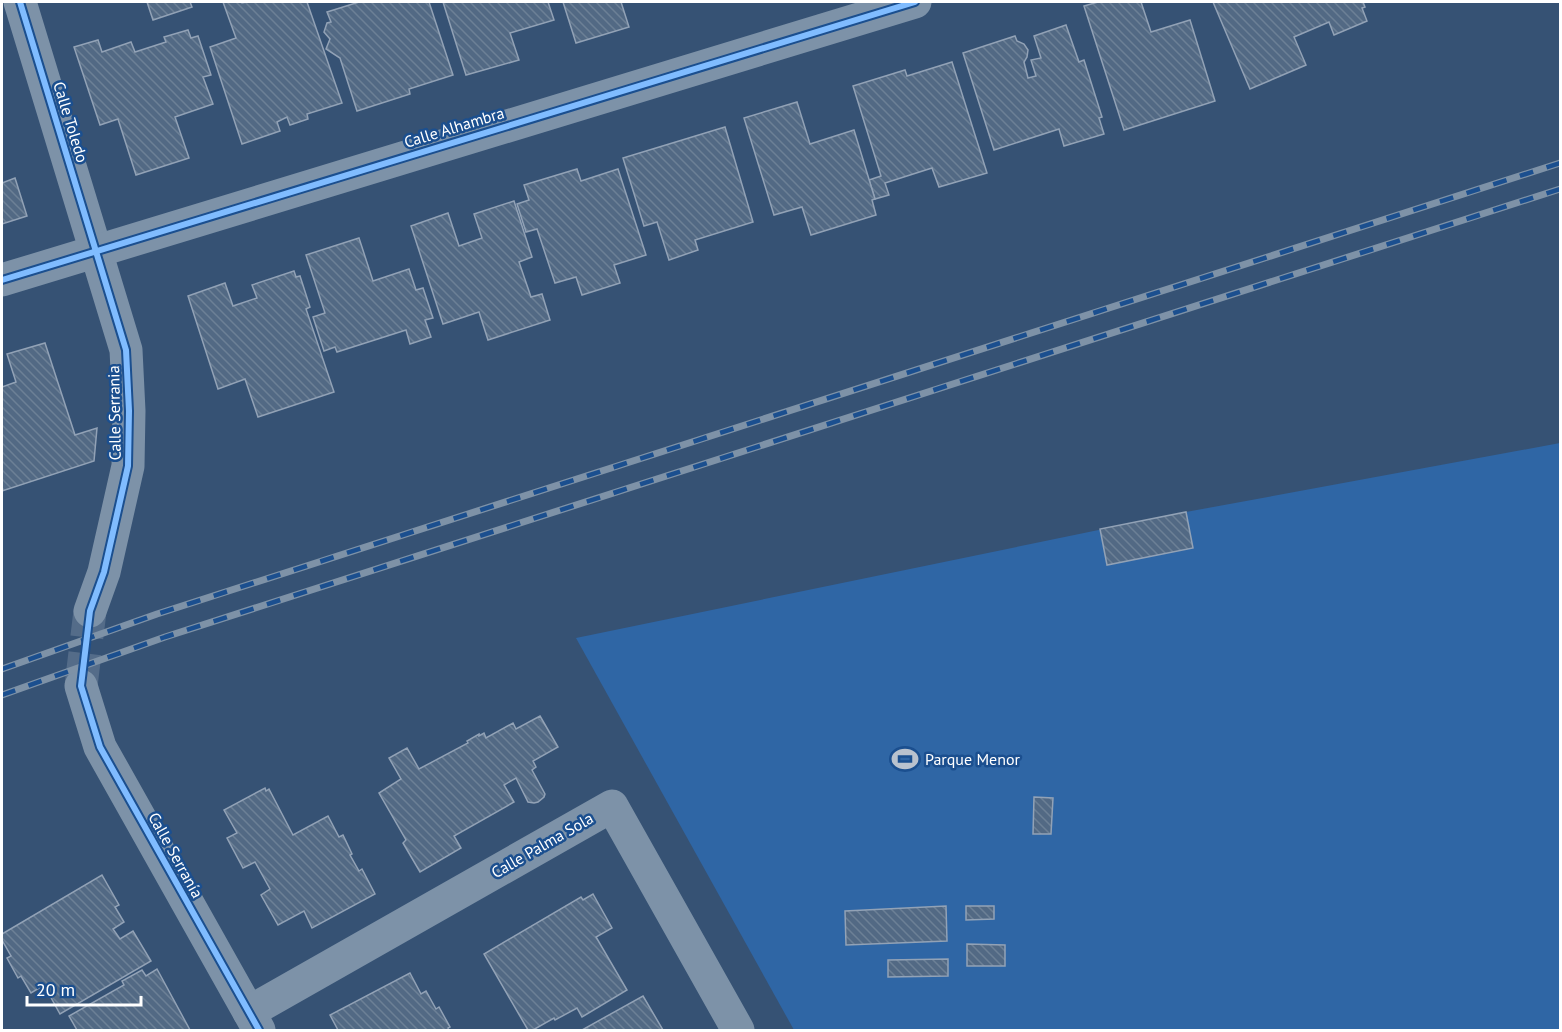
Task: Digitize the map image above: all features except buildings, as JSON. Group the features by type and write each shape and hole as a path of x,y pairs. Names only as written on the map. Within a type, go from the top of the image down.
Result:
{"street":[{"name":"Calle Toledo","path":"20,2 96,251"},
{"name":"Calle Alhambra","path":"2,280 915,2"},
{"name":"Calle Serrania","path":"90,611 104,572 128,466 129,411 126,351 96,251"},
{"name":"Calle Serranía","path":"81,686 100,747 254,1021"},
{"name":"Calle Palma Sola","path":"254,1021 612,806 738,1030"}],"shaded area":[{"path":"1560,443 1560,1030 794,1030 576,638 1186,512"}],"tunnel":[{"path":"81,686 90,611"}],"railway":[{"path":"2,669 157,614 1560,163"},
{"path":"2,695 165,637 1560,189"}],"cycle path":[{"path":"20,2 126,350 129,411 128,466 104,572 90,611 81,686 100,747 259,1030"},
{"path":"2,280 915,2"}],"place":[{"name":"Parque Menor","path":"905,759"}]}
